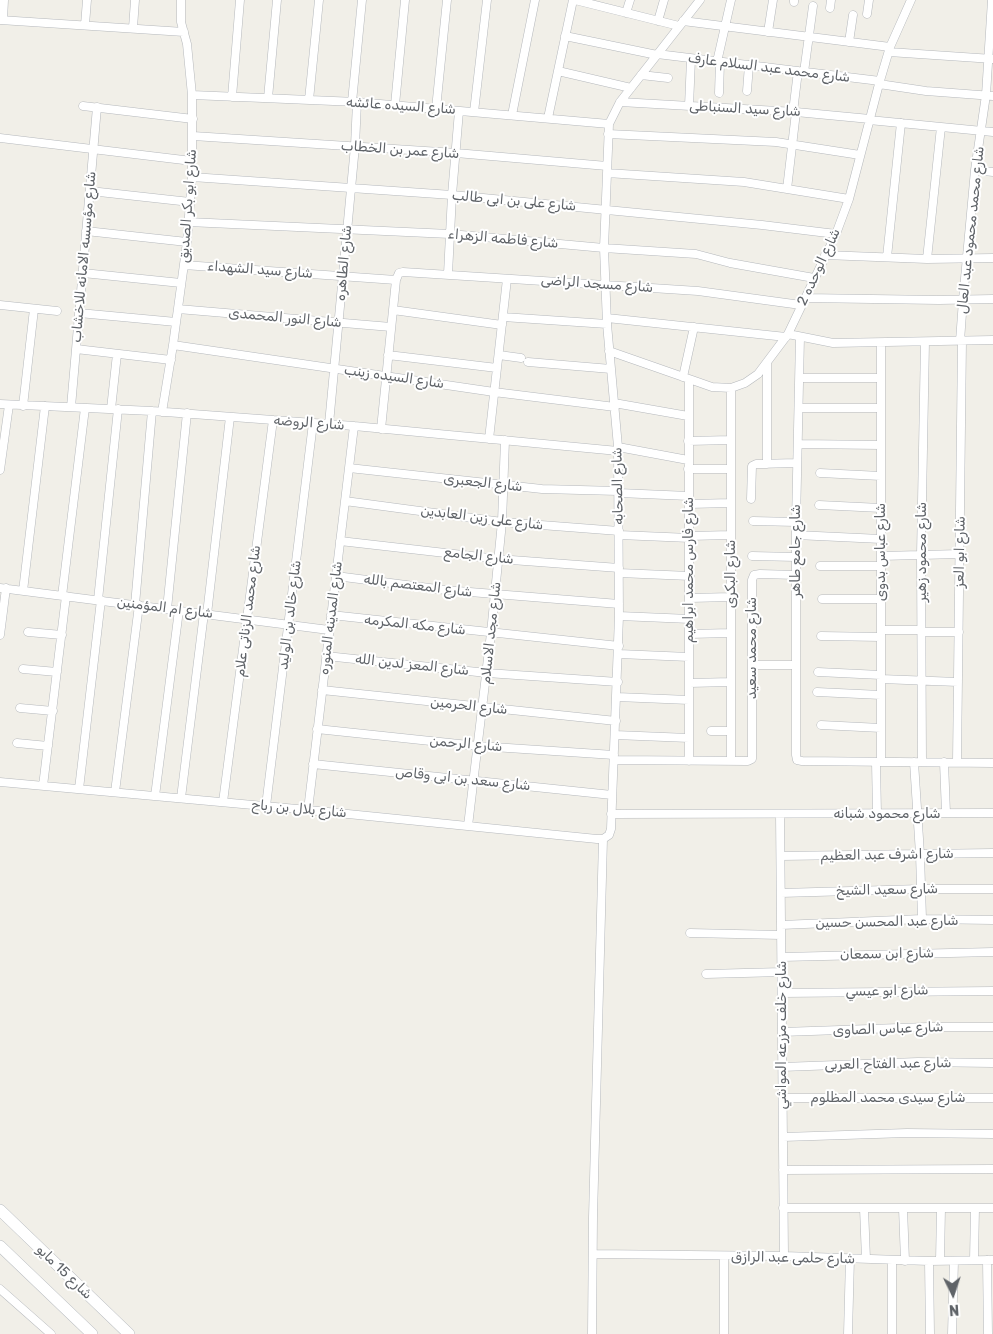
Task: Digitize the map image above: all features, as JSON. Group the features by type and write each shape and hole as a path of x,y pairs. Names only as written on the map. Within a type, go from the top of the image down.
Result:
{"main road":[{"name":"شارع 15 مايو","path":"0,1210 129,1334"},
{"name":"شارع 15 مايو","path":"0,1246 92,1334"}],"street":[{"path":"4,0 1,20 184,32"},
{"path":"85,25 87,0"},
{"path":"133,28 135,0"},
{"name":"شارع ابو بكر الصديق","path":"162,412 184,265 192,177 192,95 181,22 181,0"},
{"path":"232,97 240,0"},
{"path":"268,98 277,0"},
{"path":"309,100 319,0"},
{"name":"شارع الطاهره","path":"329,424 351,188 354,146 354,102 362,0"},
{"path":"394,105 405,0"},
{"path":"436,109 447,0"},
{"path":"474,112 487,0"},
{"path":"512,115 534,0"},
{"path":"548,118 574,0 658,21 725,26 889,49 990,58"},
{"path":"626,13 630,0"},
{"path":"658,21 664,0"},
{"name":"شارع الصحابه","path":"592,1334 600,839 608,835 611,829 619,650 618,449 609,351 604,248 608,134 610,124 620,102 700,0"},
{"path":"719,93 719,62 731,0"},
{"path":"768,32 773,0"},
{"path":"867,14 869,0"},
{"name":"شارع الوحده 2","path":"731,388 745,383 758,374 787,335 836,234 849,199 889,49 911,0"},
{"name":"شارع محمد محمود عبد العال","path":"961,341 975,170 989,95 992,0"},
{"path":"787,189 794,112 813,6"},
{"path":"849,42 853,15"},
{"name":"شارع محمد عبد السلام عارف","path":"565,36 657,55 801,71 926,91 989,95"},
{"path":"689,106 691,59"},
{"path":"747,91 749,65"},
{"path":"558,72 631,88"},
{"path":"641,75 668,78"},
{"name":"شارع السيده عائشه","path":"192,95 354,102 610,124"},
{"name":"شارع سيد السنباطى","path":"620,102 794,112 993,132"},
{"path":"83,106 193,119"},
{"name":"شارع مؤسسه الامانه للاخشاب","path":"71,407 98,107"},
{"path":"448,274 452,195 460,111"},
{"path":"887,257 901,123"},
{"path":"927,259 941,127"},
{"path":"608,134 776,142 860,155"},
{"name":"شارع عمر بن الخطاب","path":"193,136 456,153 607,170 744,182 849,199"},
{"path":"0,138 192,161"},
{"path":"975,170 993,172"},
{"name":"شارع على بن ابى طالب","path":"192,177 452,195 606,209 836,234"},
{"path":"90,191 190,202"},
{"name":"شارع فاطمه الزهراء","path":"188,222 450,234 696,254 730,263 814,278"},
{"path":"86,231 186,242"},
{"path":"825,255 927,259 993,258"},
{"name":"شارع سيد الشهداء","path":"184,265 396,280"},
{"name":"شارع مسجد الراضى","path":"396,280 400,273 403,272 698,290 803,301 993,299"},
{"path":"83,273 181,284"},
{"path":"489,439 507,278"},
{"path":"381,429 396,280"},
{"path":"0,305 57,311"},
{"path":"23,406 34,309"},
{"name":"شارع النور المحمدى","path":"178,309 391,327"},
{"path":"393,310 502,321 607,321 694,327 787,335 833,343 993,340"},
{"path":"79,313 176,322"},
{"name":"شارع فارس محمد ابراهيم","path":"689,760 690,537 686,378 694,327"},
{"name":"شارع جامع طاهر","path":"800,337 796,522 796,755 797,760 802,761 878,762"},
{"name":"شارع ابو العز","path":"957,762 961,341"},
{"name":"شارع محمود زهير","path":"922,920 918,762 922,680 921,555 924,342"},
{"name":"شارع عباس بدوى","path":"877,814 881,728 881,343"},
{"name":"شارع السيده زينب","path":"173,345 494,392 615,405 688,416"},
{"path":"76,350 171,360"},
{"path":"609,351 712,387 731,388"},
{"path":"79,789 99,600 117,354"},
{"path":"388,355 497,368"},
{"path":"498,355 525,360 611,369"},
{"path":"767,362 767,464"},
{"path":"800,378 880,378"},
{"name":"شارع البكرى","path":"730,761 731,388"},
{"name":"شارع الروضه","path":"0,404 152,411 354,426 618,449 688,460"},
{"path":"0,470 9,405"},
{"path":"23,591 45,406"},
{"path":"44,786 62,635 64,596 85,408"},
{"path":"799,408 881,408"},
{"path":"115,792 137,605 152,411"},
{"path":"167,609 187,414"},
{"path":"181,798 230,417"},
{"name":"شارع محمد الزناتى علام","path":"223,802 273,420"},
{"name":"شارع خالد بن الوليد","path":"266,806 313,423"},
{"name":"شارع المدينه المنوره","path":"308,810 354,426"},
{"name":"شارع مجد الاسلام","path":"468,826 495,595 502,522 506,440"},
{"path":"688,441 731,440"},
{"path":"798,444 881,445"},
{"path":"752,499 752,466 756,464 797,463"},
{"name":"شارع الجعبرى","path":"349,468 542,489 618,492 730,503"},
{"path":"688,470 731,469"},
{"path":"820,473 881,476"},
{"name":"شارع على زين العابدين","path":"345,501 502,522 619,533 690,537 730,535"},
{"path":"819,505 881,508"},
{"path":"753,521 796,522"},
{"path":"796,535 881,539"},
{"name":"شارع الجامع","path":"340,541 498,559 690,576"},
{"path":"881,556 960,554"},
{"path":"752,556 796,557"},
{"path":"820,566 881,566"},
{"name":"شارع محمد سعيد","path":"748,761 752,758 753,754 752,580 754,576 760,574 796,575"},
{"name":"شارع المعتصم بالله","path":"336,576 495,595 619,604"},
{"path":"0,635 3,588"},
{"name":"شارع ام المؤمنين","path":"3,588 330,630"},
{"path":"690,598 731,597"},
{"path":"822,599 881,599"},
{"path":"155,796 179,610"},
{"name":"شارع مكه المكرمه","path":"331,615 689,657"},
{"path":"619,616 690,619"},
{"path":"820,636 922,631 959,632"},
{"path":"28,632 62,635"},
{"path":"689,634 731,633"},
{"name":"شارع المعز لدين الله","path":"326,656 487,673 618,682"},
{"path":"752,665 796,665"},
{"path":"23,669 57,672"},
{"path":"818,672 958,682"},
{"path":"689,683 731,682"},
{"name":"شارع الحرمين","path":"322,690 616,722"},
{"path":"817,692 881,695"},
{"path":"617,696 689,700"},
{"path":"20,708 52,711"},
{"path":"821,724 881,728"},
{"name":"شارع الرحمن","path":"318,729 478,746 614,757 748,761"},
{"path":"711,731 730,731"},
{"path":"615,735 689,738"},
{"path":"17,743 48,746"},
{"path":"878,762 993,762"},
{"path":"944,762 946,813"},
{"name":"شارع سعد بن ابى وقاص","path":"313,764 612,795"},
{"name":"شارع بلال بن رباح","path":"0,782 600,839"},
{"name":"شارع محمود شبانه","path":"611,814 993,813"},
{"name":"شارع خلف مزرعه المواشي","path":"780,814 784,1256"},
{"name":"شارع اشرف عبد العظيم","path":"781,856 993,853"},
{"name":"شارع سعيد الشيخ","path":"781,893 993,889"},
{"name":"شارع عبد المحسن حسين","path":"781,925 922,920 993,920"},
{"path":"690,933 782,935"},
{"name":"شارع ابن سمعان","path":"782,957 993,952"},
{"path":"706,974 782,972"},
{"name":"شارع ابو عيسي","path":"782,993 993,991"},
{"name":"شارع عباس الصاوى","path":"782,1032 928,1027 993,1027"},
{"name":"شارع عبد الفتاح العربى","path":"782,1067 918,1062 993,1062"},
{"name":"شارع سيدى محمد المظلوم","path":"782,1098 993,1098"},
{"path":"783,1137 907,1133 993,1134"},
{"path":"783,1170 993,1169"},
{"path":"783,1208 993,1208"},
{"path":"864,1208 866,1259"},
{"path":"903,1208 905,1260"},
{"path":"940,1261 941,1208"},
{"path":"974,1260 975,1208"},
{"name":"شارع حلمى عبد الرازق","path":"593,1254 784,1256 930,1262 990,1260"},
{"path":"724,1256 724,1334"},
{"path":"848,1334 850,1258"},
{"path":"892,1260 892,1334"},
{"path":"988,1334 990,1260"},
{"path":"952,1334 954,1261"},
{"path":"930,1262 930,1334"},
{"path":"0,1289 52,1334"}]}
